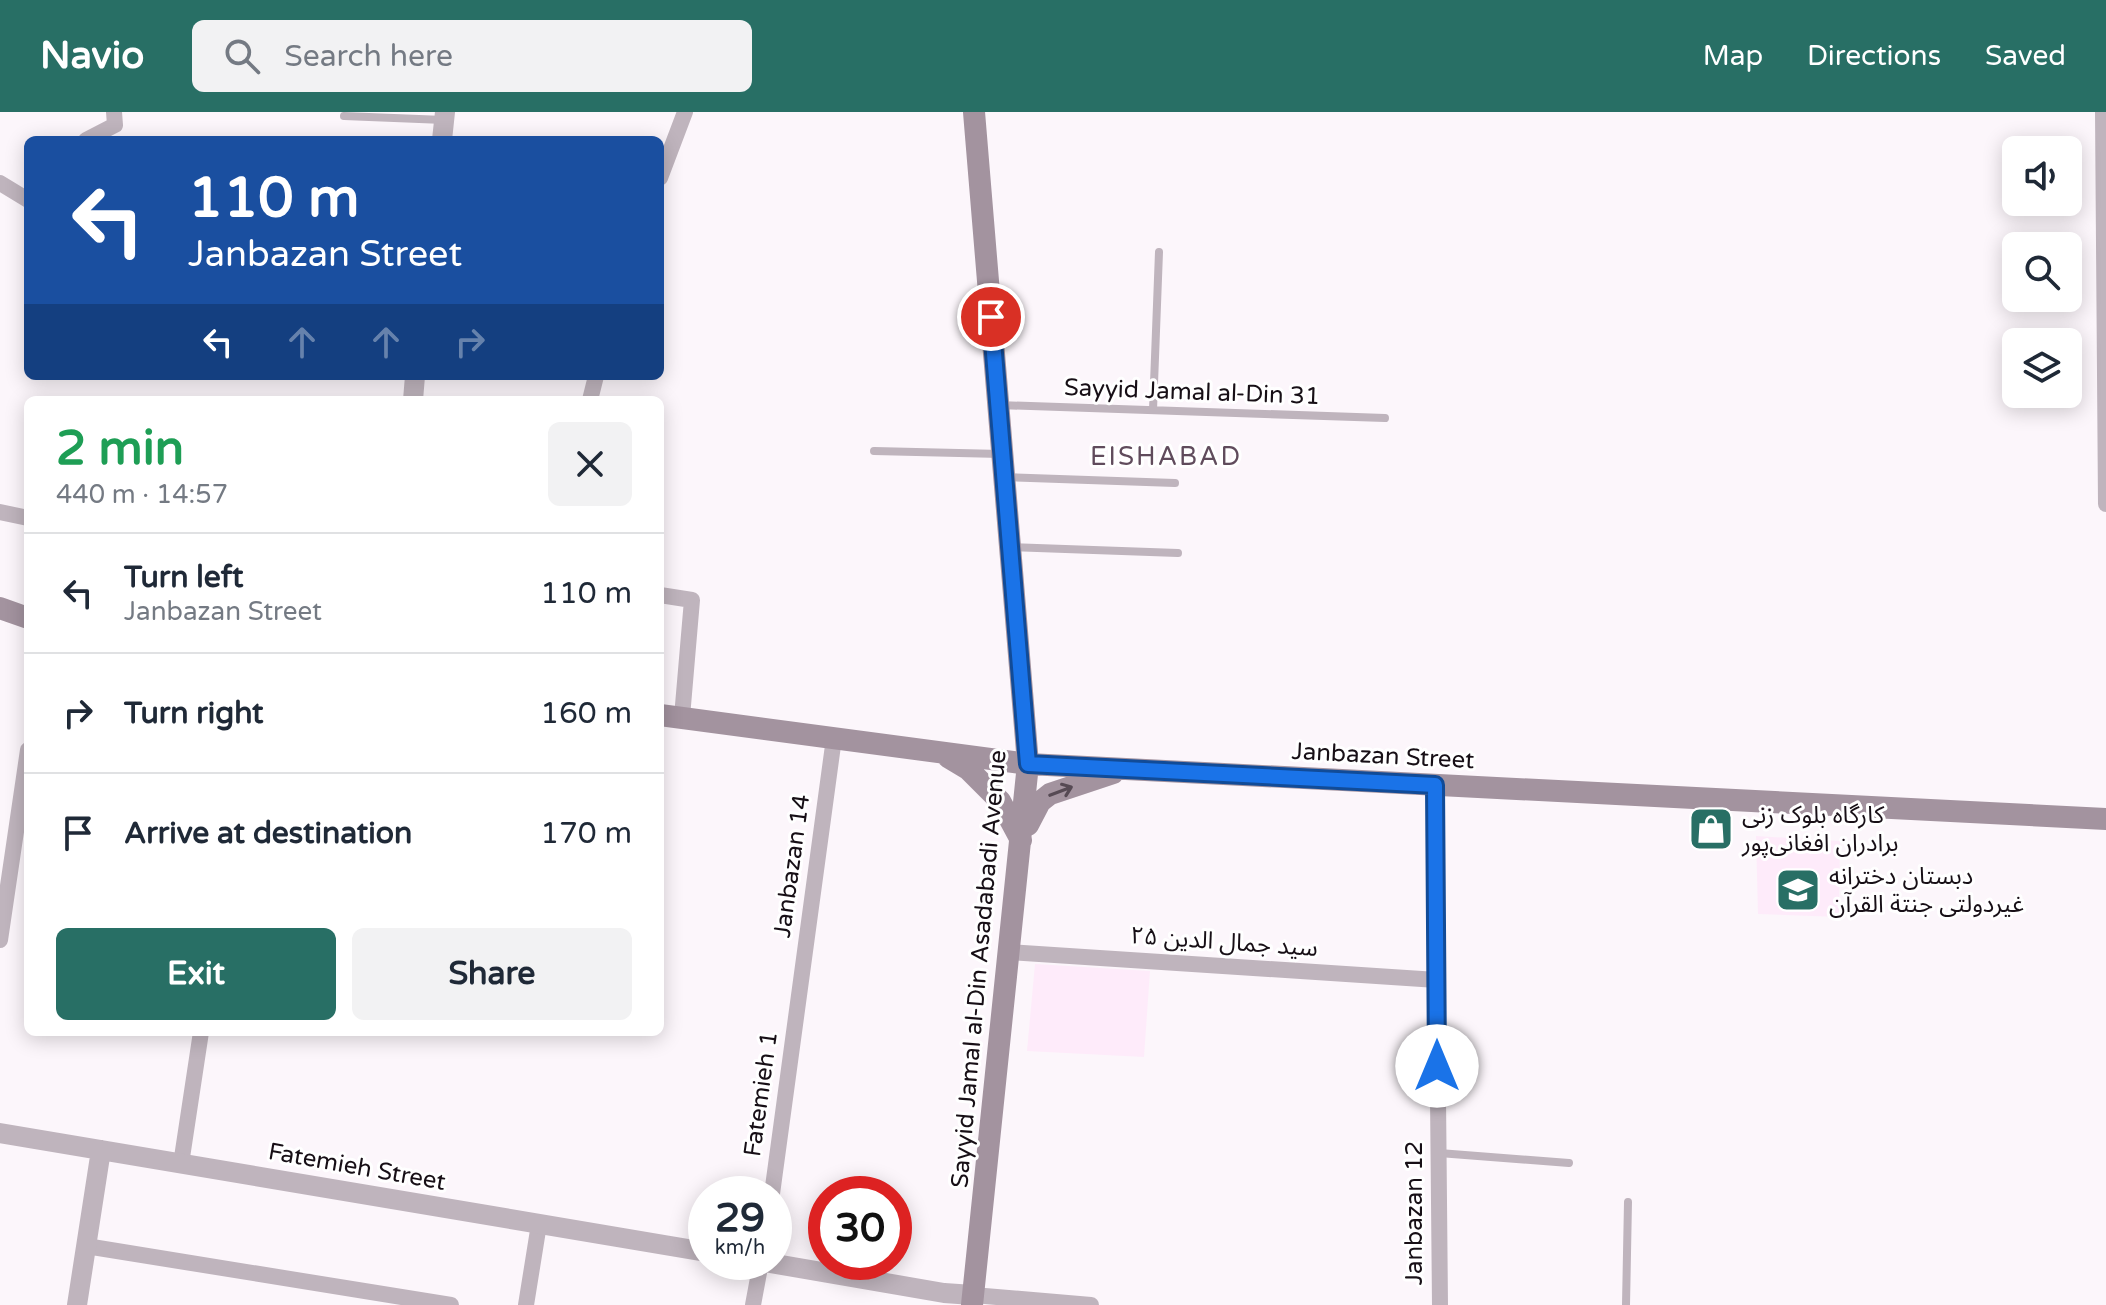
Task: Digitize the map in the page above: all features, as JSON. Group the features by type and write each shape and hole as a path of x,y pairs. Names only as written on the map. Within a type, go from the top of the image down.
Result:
{"main road":[{"name":"Sayyid Jamal al-Din Asadabadi Avenue","path":"973,1300 1028,764 974,112"},
{"path":"0,608 24,617"},
{"name":"Janbazan Street","path":"671,716 1028,764 2106,819"},
{"path":"938,752 968,769 1000,801 1022,841"},
{"path":"1022,841 1031,817 1040,802 1050,794 1125,769"}],"street":[{"path":"94,136 115,125 114,112"},
{"path":"664,167 685,112"},
{"path":"2103,112 2106,504"},
{"path":"0,183 24,198"},
{"path":"0,512 24,517"},
{"path":"664,596 692,600 671,716"},
{"name":"Janbazan 14","path":"798,1000 834,738"},
{"name":"Janbazan 12","path":"1435,785 1440,1305"},
{"path":"0,940 22,835 24,807"},
{"name":"سید جمال الدین ۲۵","path":"1009,952 1437,980"},
{"name":"Fatemieh 1","path":"774,1176 798,1000"},
{"path":"181,1164 200,1036"},
{"name":"Fatemieh Street","path":"0,1133 688,1249"},
{"path":"77,1305 101,1150"},
{"path":"526,1305 539,1224"},
{"path":"86,1246 451,1305"},
{"path":"792,1267 973,1300 1091,1305"},
{"path":"753,1305 758,1280"}],"lane":[{"path":"344,116 444,124"},
{"path":"1153,410 1159,252"},
{"name":"Sayyid Jamal al-Din 31","path":"998,405 1385,418"},
{"path":"874,451 1175,483"},
{"path":"1010,547 1178,553"},
{"path":"1438,1153 1569,1163"},
{"path":"1626,1305 1628,1202"}],"shaded area":[{"name":"دبستان دخترانه غیردولتی جنتة القرآن","path":"1756,836 1840,841 1839,917 1758,914"},
{"path":"1035,964 1150,971 1144,1057 1027,1051"}],"place":[{"name":"کارگاه بلوک زنی برادران افغانی‌پور","path":"1711,829"},
{"name":"دبستان دخترانه غیردولتی جنتة القرآن","path":"1798,890"}],"district":[{"name":"EISHABAD","path":"1166,456"}],"route":[{"path":"991,317 1028,764 1435,785 1437,1066"}]}
